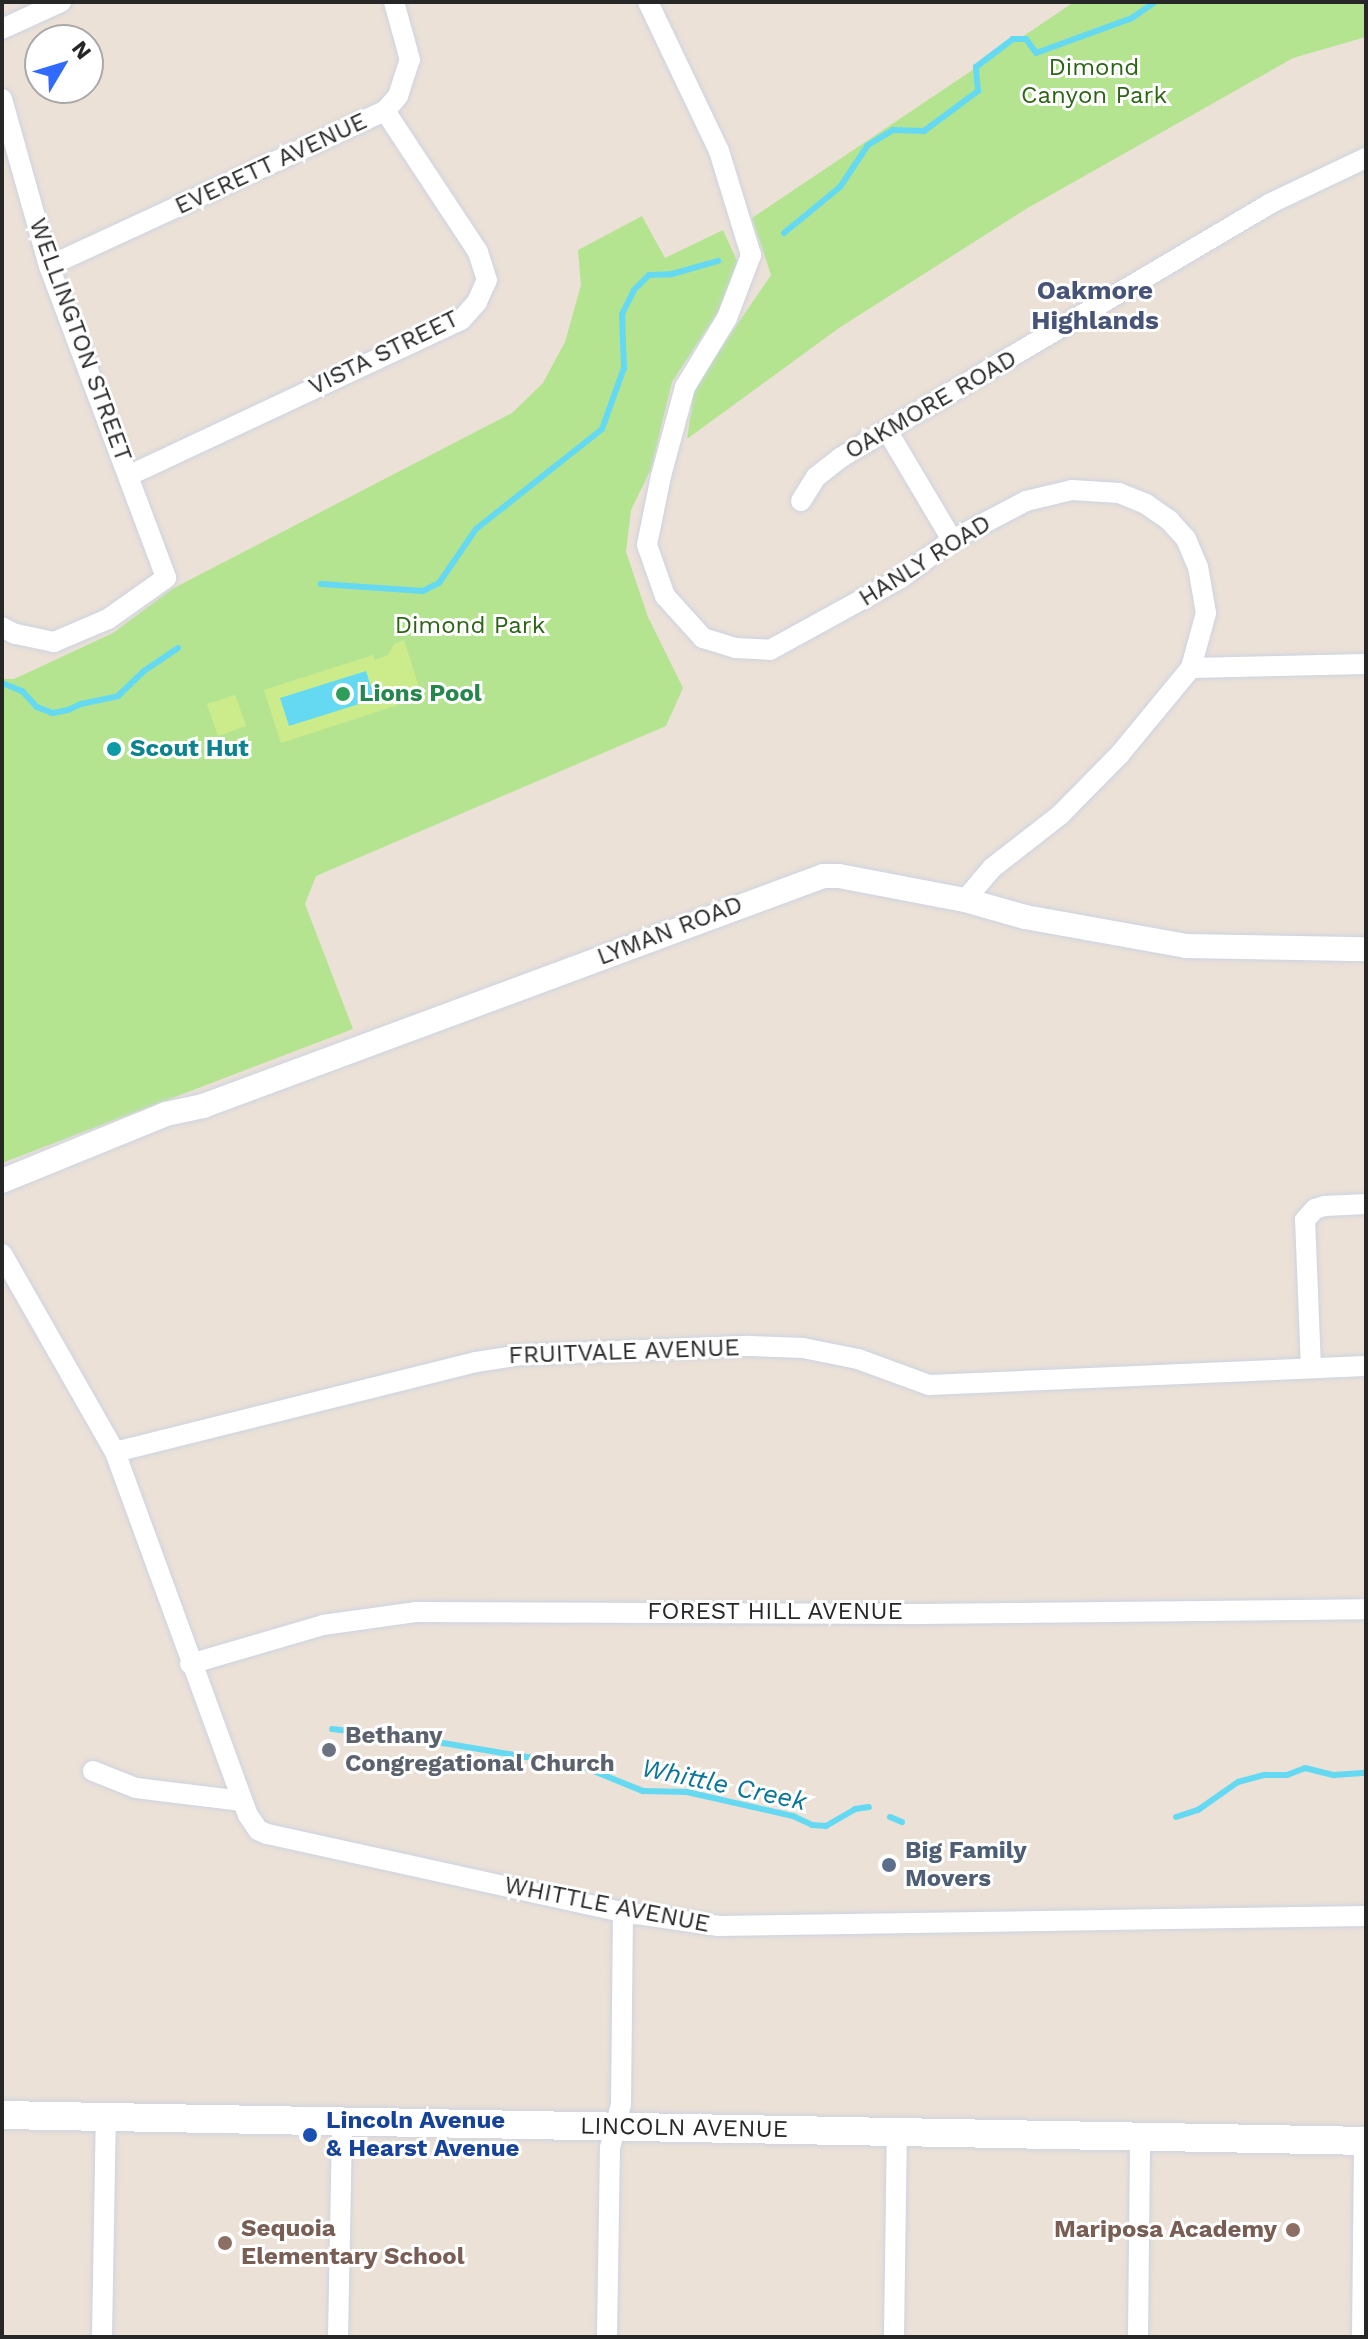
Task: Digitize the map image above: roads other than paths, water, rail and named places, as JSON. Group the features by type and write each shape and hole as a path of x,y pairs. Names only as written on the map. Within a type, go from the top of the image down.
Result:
{"main road":[{"name":"LINCOLN AVENUE","path":"2,2115 1365,2141"}],"street":[{"path":"2,29 61,2"},
{"name":"EVERETT AVENUE","path":"49,266 385,111 398,96 410,60 394,2"},
{"name":"HANLY ROAD","path":"648,2 719,151 751,255 727,318 685,387 661,476 647,545 665,596 703,638 735,648 770,650 901,578 952,540 1026,501 1072,490 1119,493 1146,504 1169,520 1186,539 1198,567 1206,613 1191,668"},
{"name":"WELLINGTON STREET","path":"2,99 49,266 130,475 166,578 108,619 54,642 15,634 2,627"},
{"name":"VISTA STREET","path":"130,475 461,320 477,302 487,280 478,252 385,111"},
{"name":"OAKMORE ROAD","path":"801,501 816,477 840,458 1269,204 1366,158"},
{"path":"888,432 952,540"},
{"path":"965,900 992,868 1060,815 1120,754 1191,668 1366,664"},
{"name":"LYMAN ROAD","path":"2,1181 166,1114 203,1106 809,879 839,876 965,900 1025,917 1186,946 1366,949"},
{"path":"1311,1368 1305,1220 1309,1214 1324,1206 1366,1204"},
{"path":"2,1254 115,1452"},
{"name":"FRUITVALE AVENUE","path":"115,1452 476,1362 522,1355 750,1346 803,1348 858,1359 929,1385 1366,1366"},
{"name":"WHITTLE AVENUE","path":"115,1452 242,1801 252,1823 267,1834 623,1912 719,1926 1366,1916"},
{"name":"FOREST HILL AVENUE","path":"190,1664 323,1625 427,1611 921,1614 1366,1609"},
{"path":"93,1771 136,1788 242,1801"},
{"path":"607,2337 610,2148 621,2104 623,1912"},
{"path":"102,2337 106,2117"},
{"path":"338,2337 342,2122"},
{"path":"894,2337 897,2133"},
{"path":"1138,2337 1140,2137"},
{"path":"1362,2337 1365,2141"}],"water":[{"path":"366,671 375,699 289,726 280,698"}],"waterway":[{"path":"784,233 840,187 868,145 893,130 924,131 978,91 976,67 1013,39 1026,39 1036,53 1132,18 1155,2"},
{"path":"321,584 423,591 439,583 476,529 602,429 624,368 622,314 634,290 649,275 672,274 718,261"},
{"path":"2,683 22,691 37,707 53,713 118,696 144,671 178,648"},
{"name":"Whittle Creek","path":"332,1729 419,1739 581,1766 643,1791 687,1792 793,1816 812,1825 826,1826 855,1809 869,1807"},
{"name":"Whittle Creek","path":"1176,1817 1198,1810 1238,1782 1265,1775 1287,1775 1305,1768 1334,1775 1366,1773"},
{"name":"Whittle Creek","path":"890,1817 902,1822"}],"place":[{"name":"Lions Pool","path":"343,694"},
{"name":"Scout Hut","path":"114,749"},
{"name":"Bethany Congregational Church","path":"329,1750"},
{"name":"Big Family Movers","path":"889,1865"},
{"name":"Lincoln Avenue & Hearst Avenue","path":"310,2135"},
{"name":"Mariposa Academy","path":"1293,2230"},
{"name":"Sequoia Elementary School","path":"225,2243"}],"district":[{"name":"Oakmore Highlands","path":"1095,306"}],"park label":[{"name":"Dimond Canyon Park","path":"1094,82"},
{"name":"Dimond Park","path":"470,626"}]}
